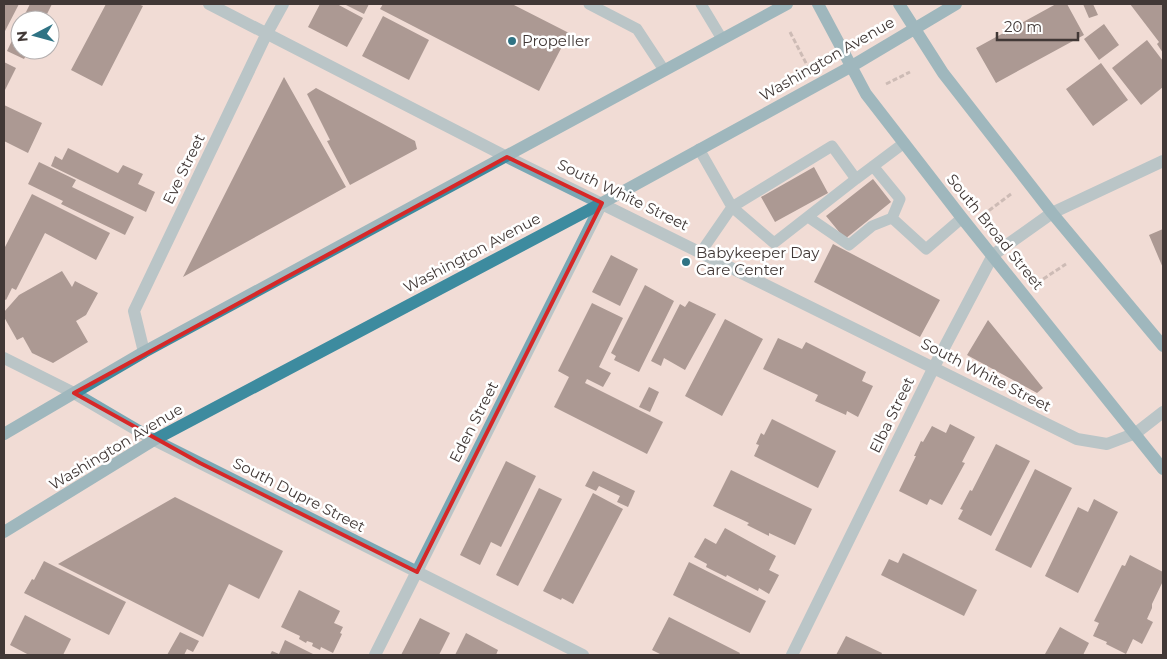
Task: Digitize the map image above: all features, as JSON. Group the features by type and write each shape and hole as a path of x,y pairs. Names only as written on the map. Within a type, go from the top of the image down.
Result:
{"street":[{"name":"South White Street","path":"209,4 507,157 1077,439 1107,444 1136,433 1163,412"},
{"name":"Eve Street","path":"144,352 134,311 283,4"},
{"path":"4,434 144,352 787,4"},
{"name":"South Broad Street","path":"818,4 866,94 962,218 1163,469"},
{"path":"899,4 943,73 1052,214 1163,346"},
{"name":"Washington Avenue","path":"5,534 154,440 602,203 852,66 956,4"},
{"name":"Elba Street","path":"792,655 934,367 993,255 1052,214 1163,161"},
{"name":"Eden Street","path":"375,655 602,203"},
{"name":"South Dupre Street","path":"4,358 74,393 154,440 583,655"}],"lane":[{"path":"589,4 637,29 664,70"},
{"path":"701,4 722,39"},
{"path":"699,149 732,207 774,243 808,217 845,194 856,180 904,143"},
{"path":"701,252 732,207 832,146 856,180"},
{"path":"873,166 900,199 892,218"},
{"path":"808,217 849,245 869,224 892,218"},
{"path":"892,218 926,249 962,218"}],"path":[{"path":"790,32 809,68"},
{"path":"886,84 910,72"},
{"path":"982,215 1011,194"},
{"path":"1035,284 1066,264"}],"highlighted area":[{"path":"507,157 602,203 417,572 200,463 74,393"}],"building":[{"path":"4,4 19,4 16,10 10,10 10,21 4,33"},
{"path":"30,4 52,4 49,10 27,10"},
{"path":"106,4 138,4 143,6 102,86 71,70"},
{"path":"320,4 337,4 363,18 347,47 308,27"},
{"path":"344,4 369,4 364,14"},
{"path":"383,4 512,4 569,33 539,91 380,9"},
{"path":"1056,4 1067,4 1084,35 996,83 976,48"},
{"path":"1083,4 1093,4 1098,15 1089,18"},
{"path":"1130,4 1163,4 1163,53 1157,44 1159,42"},
{"path":"383,16 429,40 409,80 362,56"},
{"path":"1104,24 1119,45 1099,60 1084,39"},
{"path":"1147,40 1163,61 1163,87 1141,105 1112,68"},
{"path":"4,62 16,68 4,92"},
{"path":"1101,63 1128,100 1093,126 1066,89"},
{"path":"284,77 346,187 183,277"},
{"path":"316,88 415,141 417,149 350,185 327,141 330,140 307,94"},
{"path":"4,105 42,123 28,153 4,141"},
{"path":"68,148 118,173 123,165 143,174 138,184 155,192 146,212 51,166 55,156 62,160"},
{"path":"39,162 76,180 72,187 134,217 125,235 61,204 63,201 28,184"},
{"path":"814,167 828,193 775,222 761,197"},
{"path":"873,179 891,202 845,239 826,216"},
{"path":"32,194 110,233 96,260 45,233 16,290 12,288 6,300 4,299 4,249"},
{"path":"1163,229 1163,268 1149,235"},
{"path":"833,244 940,300 920,337 814,282"},
{"path":"611,255 638,269 620,306 592,292"},
{"path":"62,271 72,287 75,281 98,293 86,315 76,321 88,342 53,363 32,353 23,337 17,340 4,317 4,312 19,295"},
{"path":"645,285 674,301 639,372 614,360 616,356 611,353"},
{"path":"689,301 716,314 685,370 664,358 661,366 651,361 680,304 685,307"},
{"path":"592,303 623,318 599,367 611,373 603,387 587,379 585,383 663,422 647,454 554,407 569,377 558,371"},
{"path":"725,319 763,339 722,416 685,396"},
{"path":"988,320 1043,388 1037,393 967,355"},
{"path":"778,338 802,349 806,342 866,372 862,381 873,386 858,417 847,411 846,415 815,401 818,395 763,369"},
{"path":"649,387 659,392 650,412 639,407"},
{"path":"772,419 836,451 818,488 754,456 759,445 756,444 761,433 764,435"},
{"path":"950,424 975,437 962,462 965,463 942,505 930,499 927,505 899,491 921,441 923,442 932,426 946,433"},
{"path":"996,444 1030,461 991,536 958,519 963,510 960,509 970,490 972,491"},
{"path":"506,461 536,476 501,547 491,542 480,565 460,555"},
{"path":"1035,469 1072,488 1031,568 995,550"},
{"path":"731,470 812,509 795,545 769,533 769,536 747,525 749,523 713,506"},
{"path":"593,471 635,491 628,507 617,502 620,496 599,486 596,491 585,486"},
{"path":"539,488 562,499 518,586 496,575"},
{"path":"593,493 623,509 573,604 543,591"},
{"path":"175,497 283,551 259,599 229,584 203,637 58,564"},
{"path":"1094,499 1118,512 1078,593 1045,576 1078,507 1088,512"},
{"path":"725,528 776,556 769,570 779,575 769,594 759,588 758,591 727,575 726,577 706,567 707,564 694,557 705,538 716,544"},
{"path":"903,553 977,590 964,616 881,575 889,559 898,563"},
{"path":"1130,555 1163,572 1163,581 1147,619 1153,622 1142,644 1133,639 1126,654 1093,636 1099,623 1094,621 1122,565 1125,566"},
{"path":"44,561 126,602 109,635 24,593 32,579 34,580"},
{"path":"689,562 766,601 750,633 673,595"},
{"path":"299,590 340,611 334,623 343,627 340,633 342,634 333,653 321,647 320,650 312,646 313,643 307,641 306,643 299,639 300,636 281,627"},
{"path":"25,615 71,639 63,655 29,655 10,645"},
{"path":"669,617 740,653 739,655 662,655 652,650"},
{"path":"420,618 450,633 439,655 401,655"},
{"path":"1060,627 1089,643 1083,655 1045,654"},
{"path":"180,632 199,641 193,652 187,649 184,655 167,655"},
{"path":"466,633 498,650 496,655 455,655"},
{"path":"846,636 882,653 881,655 836,655"},
{"path":"285,640 315,655 270,655 272,651 279,654"}],"place":[{"name":"Propeller","path":"512,41"},
{"name":"Babykeeper Day Care Center","path":"686,262"}]}
